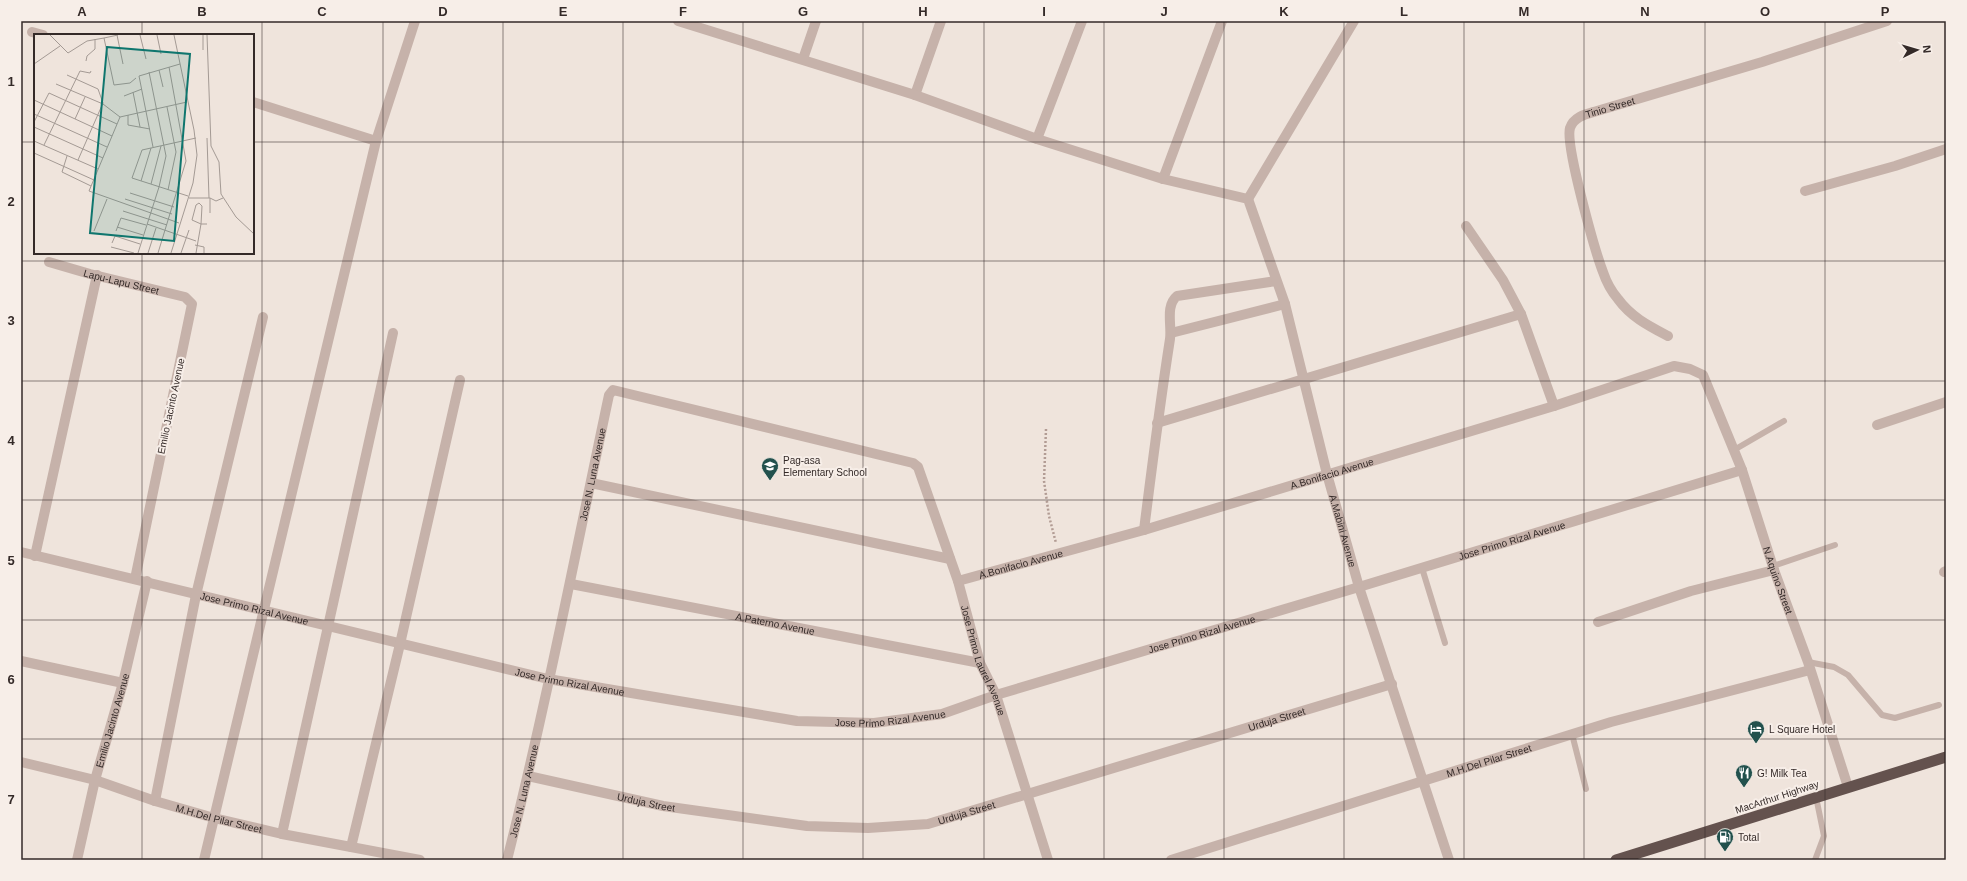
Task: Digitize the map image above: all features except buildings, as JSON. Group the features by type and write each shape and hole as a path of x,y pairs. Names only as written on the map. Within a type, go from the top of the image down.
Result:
{"highway":[{"name":"MacArthur Highway","path":"1616,860 1946,757"}],"street":[{"path":"204,860 376,141 415,21"},
{"path":"678,21 915,95 1037,139 1163,179 1248,199 1354,21"},
{"path":"803,59 816,21"},
{"path":"915,95 941,21"},
{"path":"1037,139 1082,21"},
{"path":"1163,179 1222,21"},
{"name":"Tinio Street","path":"1668,336 1633,316 1617,299 1603,274 1593,242 1574,161 1569,138 1571,127 1578,117 1762,62 1887,21"},
{"path":"32,32 39,34"},
{"path":"254,102 376,141"},
{"path":"1805,191 1895,166 1946,149"},
{"name":"A.Mabini Avenue","path":"1248,199 1285,304 1327,474 1359,587 1449,860"},
{"path":"1466,226 1503,280 1521,314 1554,406"},
{"name":"Lapu-Lapu Street","path":"49,262 185,297 192,304"},
{"path":"35,556 96,275"},
{"path":"1144,530 1170,333 1170,305 1172,300 1177,296 1276,280"},
{"name":"Emilio Jacinto Avenue","path":"135,579 192,304"},
{"path":"1170,333 1285,304"},
{"path":"1157,423 1305,380 1521,314"},
{"path":"155,801 196,595 263,317"},
{"path":"282,834 393,333"},
{"name":"A.Bonifacio Avenue","path":"958,581 1144,530 1554,406 1674,366 1690,369 1702,375"},
{"name":"N.Aquino Street","path":"1702,375 1742,470 1774,568 1809,666 1848,787"},
{"path":"351,846 400,644 460,380"},
{"name":"Jose N. Luna Avenue","path":"507,860 528,776 548,679 571,584 609,395 613,390 913,463"},
{"path":"1877,425 1946,402"},
{"name":"Jose Primo Laurel Avenue","path":"913,463 918,467 921,473 958,581 980,663 996,695 1048,860"},
{"name":"Jose Primo Rizal Avenue","path":"21,552 548,679 797,721 874,723 942,714 996,695 1422,568 1742,470"},
{"path":"590,484 950,559"},
{"path":"1598,622 1691,591 1774,568"},
{"name":"Emilio Jacinto Avenue","path":"77,860 95,780 124,683 147,582"},
{"name":"A.Paterno Avenue","path":"571,584 980,663"},
{"path":"21,661 124,683"},
{"name":"M.H.Del Pilar Street","path":"1171,860 1611,722 1809,666"},
{"name":"Urduja Street","path":"528,776 663,806 807,826 868,828 928,824 1392,684"},
{"name":"M.H.Del Pilar Street","path":"21,762 95,780 155,801 214,818 282,834 420,860"}],"lane":[{"path":"1734,450 1784,421"},
{"path":"1774,568 1835,545"},
{"path":"1422,568 1445,643"},
{"path":"1809,666 1834,666 1848,675 1882,715 1895,718 1939,705"},
{"path":"1572,734 1586,790"},
{"path":"1815,860 1824,836 1816,797"}],"path":[{"path":"1046,429 1044,481 1049,516 1059,553"}],"place":[{"name":"Pag-asa Elementary School","path":"770,481"},
{"name":"L Square Hotel","path":"1756,744"},
{"name":"G! Milk Tea","path":"1744,788"},
{"name":"Total","path":"1725,852"}]}
